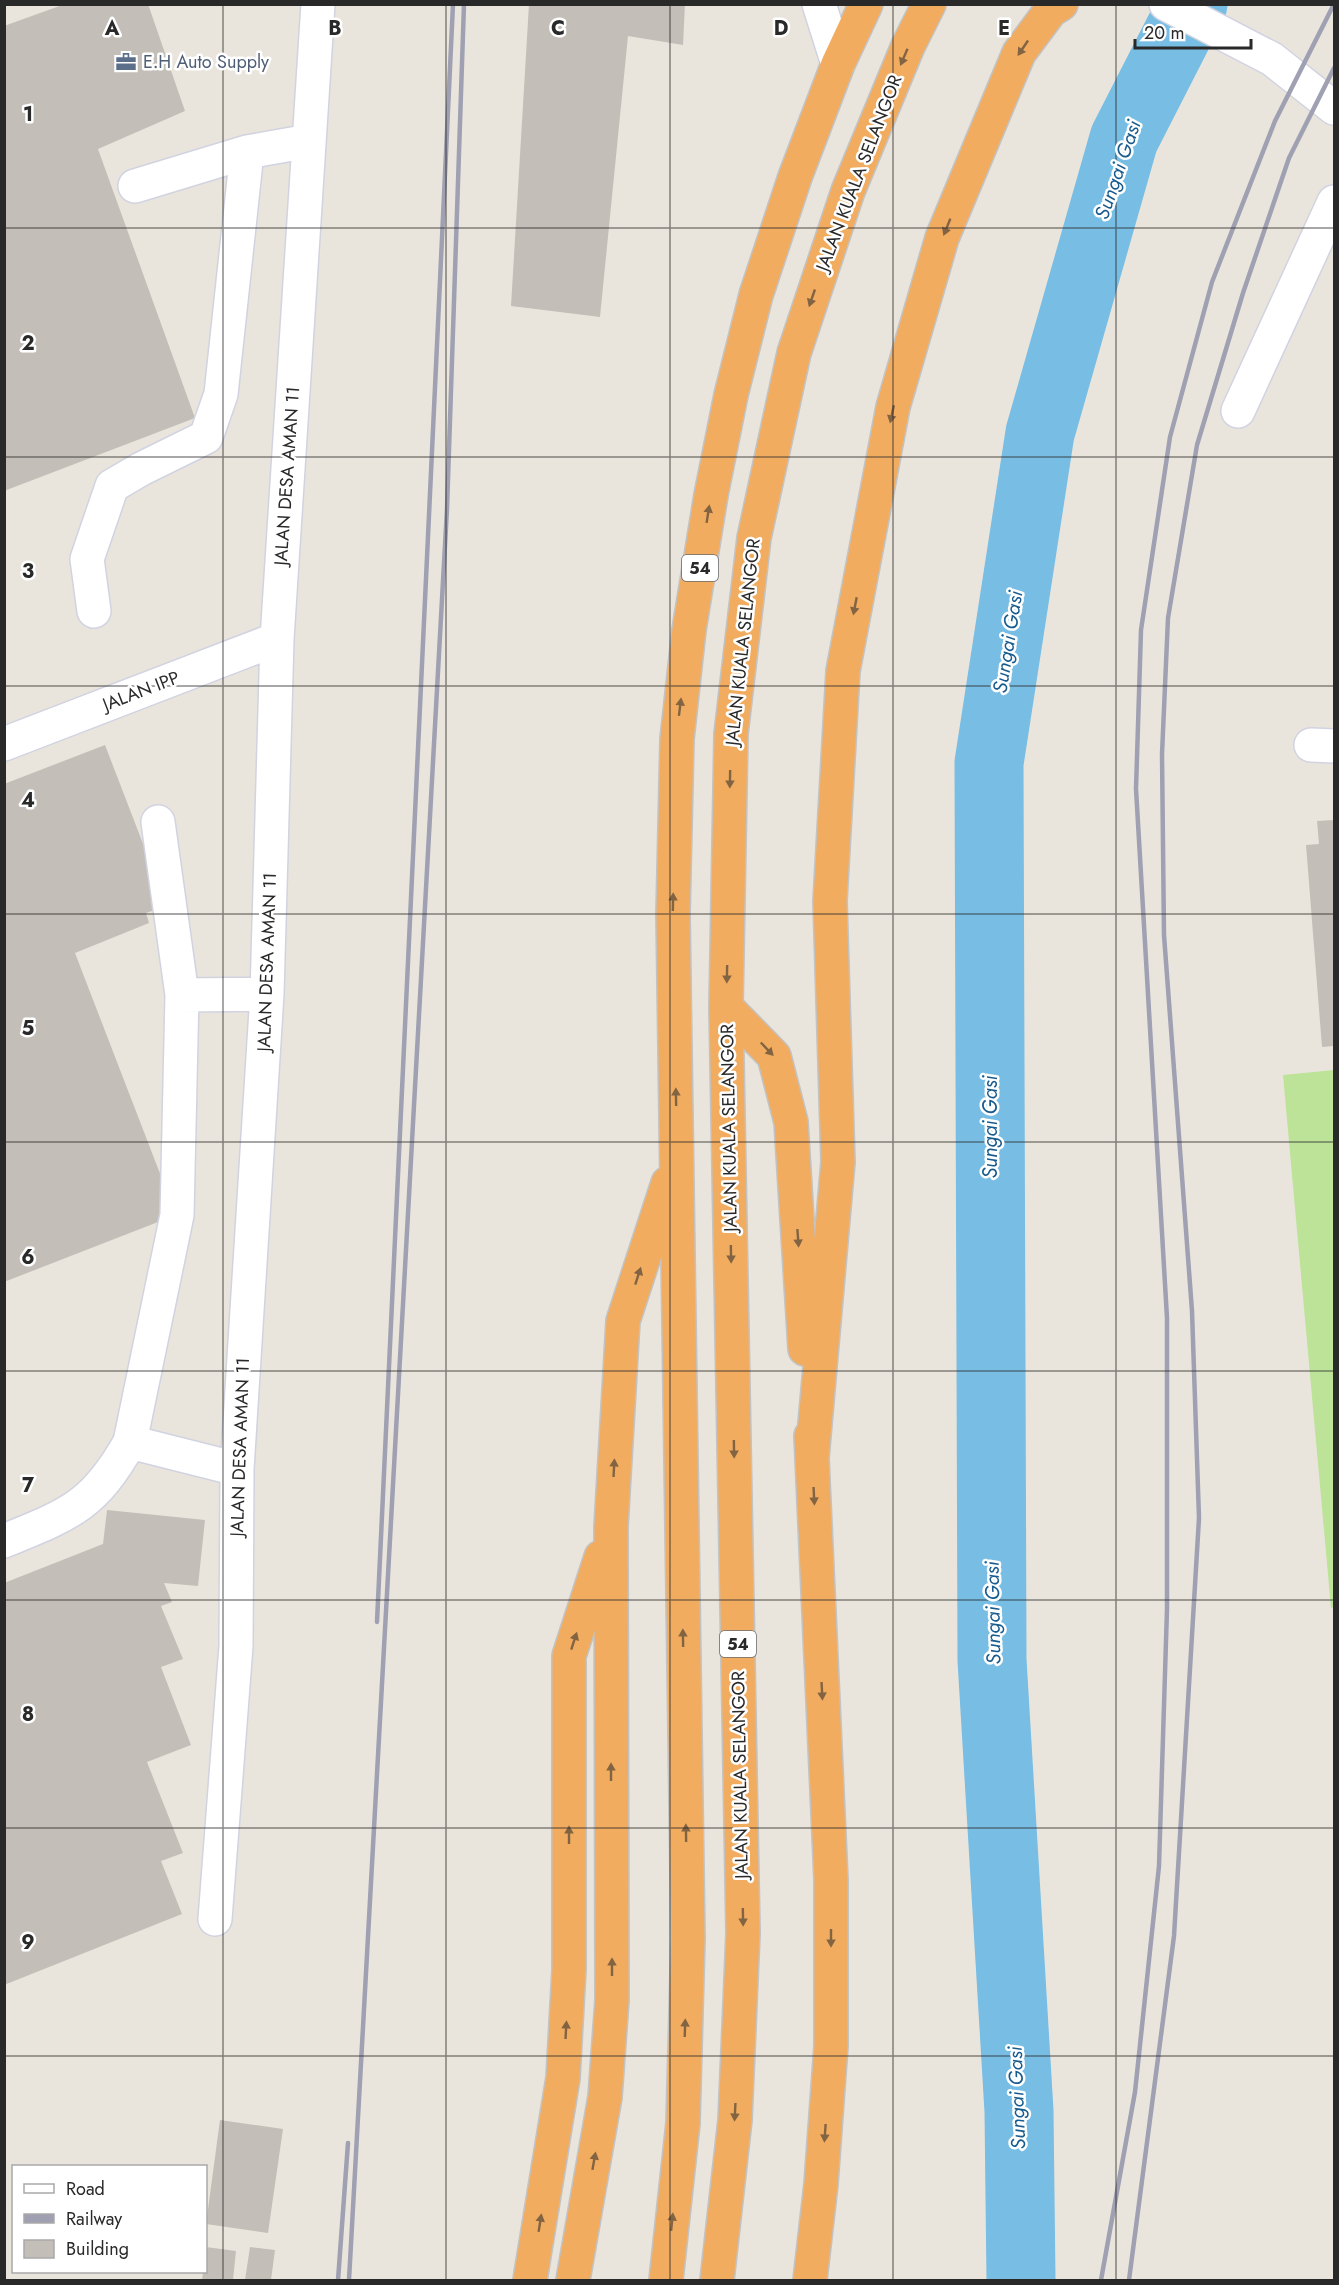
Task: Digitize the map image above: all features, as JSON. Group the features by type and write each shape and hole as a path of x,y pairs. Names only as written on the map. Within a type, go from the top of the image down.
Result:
{"highway":[{"name":"54","path":"666,2280 683,2123 688,1938 673,914 676,739 689,630 725,428 756,295 795,177 838,64 866,4"},
{"name":"JALAN KUALA SELANGOR","path":"717,2280 735,2120 743,1933 726,1007 731,734 754,538 794,353 848,191 929,4"},
{"path":"812,1458 838,1161 830,901 843,671 893,407 942,238 1019,53 1051,10 1061,4"},
{"path":"726,1007 774,1056 791,1122 812,1458 831,1880 831,2046 821,2184 810,2280"},
{"path":"573,2280 605,2097 612,2000 611,1527 623,1321 676,1155"},
{"path":"530,2280 563,2078 569,1969 569,1656 611,1527"}],"street":[{"name":"JALAN DESA AMAN 11","path":"215,1919 236,1646 237,1468 267,994 277,639 318,4"},
{"path":"819,4 838,64"},
{"path":"1167,4 1272,59 1335,108"},
{"path":"135,186 247,152 309,141"},
{"path":"94,611 87,560 112,486 206,437 221,394 247,152"},
{"path":"1238,411 1335,202"},
{"name":"JALAN IPP","path":"4,744 277,639"},
{"path":"4,1541 56,1520 90,1499 115,1470 130,1442 177,1215 182,995 158,822"},
{"path":"182,995 267,994"},
{"path":"130,1442 237,1468"}],"green space":[{"path":"1334,1070 1334,1607 1331,1608 1283,1075"}],"building":[{"path":"65,4 148,4 185,111 98,149 195,418 4,491 4,26"},
{"path":"529,4 685,4 683,45 628,36 600,317 511,306"},
{"path":"105,745 167,906 146,913 149,923 75,953 176,1215 4,1282 4,784"},
{"path":"1334,820 1334,1046 1322,1047 1306,845 1319,844 1317,821"},
{"path":"107,1510 205,1520 198,1586 164,1583 172,1602 161,1606 183,1659 161,1667 191,1745 147,1762 183,1853 161,1861 182,1914 4,1985 4,1583 103,1544"},
{"path":"220,2120 283,2129 268,2233 207,2224"},
{"path":"207,2247 236,2251 233,2280 202,2280 203,2273 207,2273"},
{"path":"250,2247 275,2250 271,2280 245,2280"}],"waterway":[{"name":"Sungai Gasi","path":"1021,2280 1019,2111 992,1660 989,763 1040,433 1124,139 1193,4"}],"railway":[{"path":"377,1622 453,4"},
{"path":"349,2280 447,509 464,4"},
{"path":"1101,2280 1135,2092 1159,1866 1167,1609 1167,1318 1136,789 1141,630 1170,437 1212,282 1275,121 1334,4"},
{"path":"1129,2280 1174,1936 1199,1518 1192,1311 1164,935 1162,754 1168,618 1197,445 1243,293 1289,158 1334,68"},
{"path":"338,2280 348,2143"}],"place":[{"name":"E.H Auto Supply","path":"126,62"}]}
